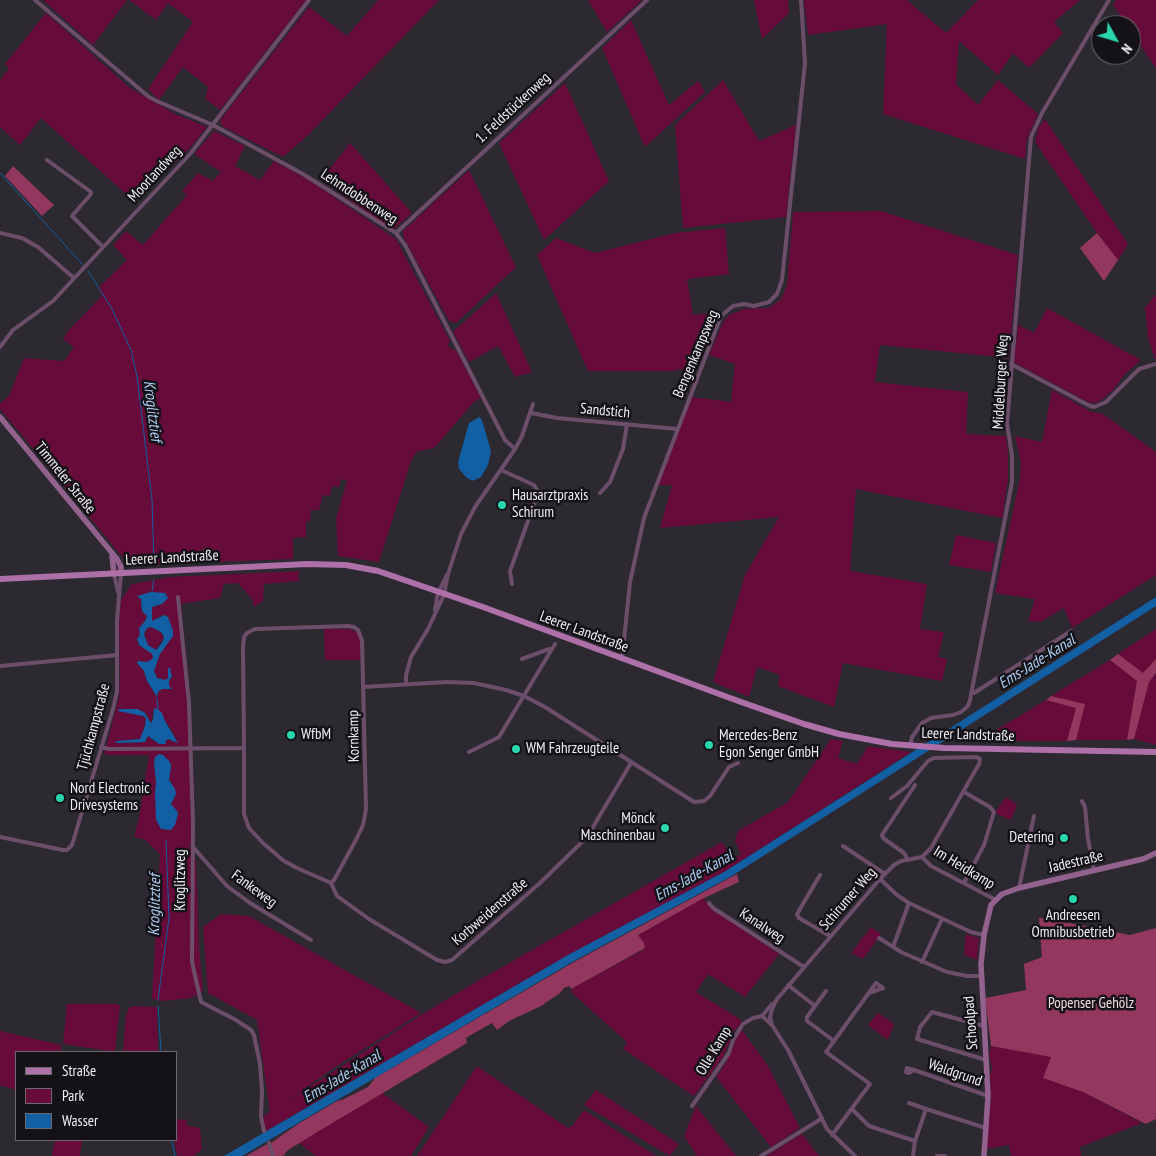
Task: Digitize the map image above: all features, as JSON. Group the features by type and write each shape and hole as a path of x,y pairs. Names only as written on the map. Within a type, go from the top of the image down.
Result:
{"main road":[{"name":"Leerer Landstraße","path":"0,580 338,564 378,571 483,607 807,725 879,742 944,748 1156,752"}],"street":[{"name":"Lehmdobbenweg","path":"35,0 149,97 212,125 303,174 396,233 505,440 515,449"},
{"name":"Moorlandweg","path":"0,347 13,330 53,301 190,154 309,0"},
{"name":"1. Feldstückenweg","path":"396,233 647,0"},
{"name":"Bengenkampsweg","path":"622,659 627,601 640,535 650,500 721,316 733,306 744,304 754,306 770,302 777,294 782,280 805,63 801,0"},
{"name":"Middelburger Weg","path":"911,746 912,738 922,723 931,718 961,712 968,706 972,693 1012,482 1012,456 1007,423 1031,137 1042,113 1109,0"},
{"path":"47,160 91,192 72,216 103,247"},
{"path":"0,232 22,238 38,247 74,278"},
{"path":"1011,364 1094,407 1106,402 1138,369 1156,364"},
{"path":"406,684 406,675 411,657 428,629 435,612 461,534 468,519 515,449 533,404"},
{"name":"Sandstich","path":"531,413 557,418 678,429"},
{"name":"Timmeler Straße","path":"0,417 112,554 118,574"},
{"path":"600,493 610,482 623,449 627,424"},
{"path":"501,470 534,485 537,490 537,496 510,571 512,584"},
{"name":"Tjüchkampstraße","path":"0,837 63,850 70,848 74,841 117,691 118,574"},
{"name":"Tjüchkampstraße","path":"118,574 119,594"},
{"name":"Kroglitzweg","path":"178,597 189,703 193,847 192,962 201,1002 236,1020 251,1030 254,1035 260,1064 262,1091 260,1117 264,1131"},
{"name":"Kornkamp","path":"348,626 356,628 362,636 365,817 353,845 331,883 284,861 249,828 244,814 244,748 242,647 244,637 250,631 348,626"},
{"path":"972,693 1071,631"},
{"path":"469,752 499,737 555,644"},
{"path":"522,659 549,649 551,651"},
{"path":"0,666 117,655"},
{"path":"364,687 446,682 474,683 524,696 546,707 687,798 700,802 710,796 729,767 738,763"},
{"path":"101,747 109,749 244,748"},
{"path":"891,798 907,786 928,760 934,758 976,757 980,759 964,792 931,848 922,857"},
{"name":"Korbweidenstraße","path":"331,883 337,896 369,919 437,960 445,962 452,960 540,884 582,842 590,832 631,763"},
{"path":"908,860 904,853 883,838 882,834 915,785"},
{"path":"964,792 990,807 994,812 984,845 964,883"},
{"path":"1082,801 1085,807 1088,839 1094,870"},
{"path":"1019,888 1034,816"},
{"path":"843,846 885,874"},
{"name":"Fankeweg","path":"193,847 227,886 250,903 311,940"},
{"name":"Jadestraße","path":"994,900 1002,894 1019,888 1143,859 1156,853"},
{"name":"Schirumer Weg","path":"772,1025 770,1017 777,999 880,879 894,865 922,857"},
{"name":"Im Heidkamp","path":"922,857 931,866 994,900"},
{"path":"820,875 797,914 799,918 830,936"},
{"path":"880,879 908,903 971,932 984,935"},
{"name":"Schoolpad","path":"984,1156 988,1096 981,976 988,911 994,900"},
{"name":"Kanalweg","path":"709,903 713,908 804,967"},
{"path":"893,947 908,903"},
{"path":"922,962 942,919"},
{"path":"879,938 922,962 947,972 967,976 981,976"},
{"path":"788,986 815,1006"},
{"path":"826,991 807,1017 807,1021 834,1041"},
{"path":"832,1136 870,1084 826,1052 868,993"},
{"name":"Olle Kamp","path":"692,1106 729,1053 733,1040 743,1024 753,1018 762,1016 777,999"},
{"path":"984,1026 932,1012 920,1027 917,1039 986,1060"},
{"path":"762,1016 772,1025 788,1050 821,1119 832,1136 855,1156"},
{"name":"Waldgrund","path":"914,1070 988,1096"},
{"path":"909,1103 986,1128"},
{"path":"913,1156 926,1109"},
{"path":"852,1110 869,1126 916,1141"},
{"path":"761,1156 821,1119"},
{"path":"269,1143 273,1156"},
{"path":"937,1156 945,1156"}],"green space":[{"path":"43,0 127,0 93,45"},
{"path":"129,0 306,0 220,110 205,98 208,87 183,67 159,100 148,89 193,22 168,3 156,20"},
{"path":"378,0 439,0 307,136 283,157 222,126 220,120 309,7 347,36"},
{"path":"588,0 642,0 607,32"},
{"path":"754,0 788,0 789,13 762,39"},
{"path":"804,0 907,0 946,33 978,0 1080,0 1054,22 1063,33 1029,68 1013,53 998,75 959,41 956,84 978,105 998,80 1038,114 1027,139 1025,159 883,114 887,24 808,35"},
{"path":"1116,0 1156,0 1156,68 1141,46 1141,15 1120,15 1113,5"},
{"path":"46,13 130,88 175,114 207,127 189,149 135,202 41,118 20,145 0,127 0,80 9,68 5,64"},
{"path":"631,20 669,105 698,81 705,92 645,147 602,48"},
{"path":"723,80 759,141 796,125 786,217 683,228 675,125"},
{"path":"565,83 609,181 544,240 499,143"},
{"path":"1045,119 1128,244 1118,260 1097,233 1035,142 1038,128"},
{"path":"214,131 245,146 235,166 260,180 274,161 307,179 396,239 450,341 448,345 457,352 481,398 474,402 434,448 416,452 411,461 379,562 338,556 336,519 347,481 341,479 339,487 332,486 330,496 323,495 319,510 311,510 310,521 306,522 306,537 293,538 293,559 132,565 119,553 0,409 0,404 9,396 24,358 64,361 74,347 63,339 68,331 102,296 98,288 127,260 113,245 126,231 143,245 187,195 182,191 198,173 213,181 221,172 194,154"},
{"path":"350,143 412,213 395,228 391,229 321,180"},
{"path":"13,166 54,205 42,216 5,176"},
{"path":"469,170 516,267 456,323 449,321 403,236 403,231"},
{"path":"881,211 1018,255 1009,358 880,345 875,382 968,392 966,434 1006,436 1008,480 1002,518 856,489 850,571 927,584 920,629 944,632 938,657 947,659 942,681 843,663 834,707 778,686 780,675 757,667 749,697 713,682 745,575 779,517 660,528 672,485 658,485 692,397 731,402 735,364 709,355 723,322 729,315 744,309 769,308 781,299 787,285 793,212"},
{"path":"725,228 729,274 687,279 693,315 719,312 697,367 671,371 588,371 537,255 556,238 595,253 675,233"},
{"path":"1097,233 1118,260 1104,281 1080,248"},
{"path":"496,293 532,372 515,377 498,346 469,362 453,332"},
{"path":"1156,294 1155,359 1148,338 1145,308"},
{"path":"1047,308 1141,360 1125,374 1114,389 1096,403 1088,402 1015,363 1018,325 1034,333"},
{"path":"1052,390 1092,412 1103,414 1156,452 1156,575 1072,628 1064,608 1040,622 1028,621 1035,599 995,593 1020,478 1021,462 1015,436 1042,442"},
{"path":"956,535 996,543 991,572 949,565"},
{"path":"299,571 299,581 264,584 263,601 254,607 253,600 238,583 224,584 220,598 181,604 191,709 195,830 195,846 188,845 194,854 196,863 199,946 203,991 191,998 162,1001 152,999 160,854 144,839 134,837 149,755 104,754 119,697 119,624 121,600 132,584 170,577","holes":["151,592 157,606 152,607 152,621 162,615 166,615 173,631 173,636 160,654 154,671 157,678 165,680 168,678 168,669 172,677 169,680 169,686 172,690 162,689 156,696 147,681 144,671 138,664 139,661 146,662 153,657 152,654 139,645 137,638 140,637 140,632 147,616 142,611 141,599 143,595","137,709 144,712 151,723 154,709 171,729 177,743 168,739 165,742 153,741 148,736 145,742 116,743 117,741 140,739 146,718 141,715 119,711","159,754 167,758 171,767 169,780 172,783 175,797 171,804 155,794 154,763"]},
{"path":"151,627 161,632 164,637 156,650 148,645 144,634 147,628"},
{"path":"324,629 350,629 357,632 360,638 361,660 325,660"},
{"path":"1156,629 1156,659 1143,673 1118,654"},
{"path":"1118,654 1143,673 1156,659 1156,673 1149,682 1134,739 1127,740 1137,681 1110,660"},
{"path":"1110,660 1137,681 1127,740 1076,740 1085,704 1051,696"},
{"path":"1156,673 1156,745 1134,739 1149,682"},
{"path":"1051,696 1085,704 1076,740 1067,741 1076,708 1046,700"},
{"path":"1046,700 1076,708 1067,741 994,741 983,738"},
{"path":"831,739 843,741 838,758 857,764 868,746 911,752 724,872 568,955 266,1131 263,1117 270,1112 257,1020 208,993 203,927 221,914 249,916 421,1013 332,1069 286,1102 421,1015 481,979 722,842 732,859 741,854 735,841 738,831 788,802"},
{"path":"1006,797 1017,805 1011,820 997,814 996,811"},
{"path":"737,874 739,882 704,898 638,935 645,948 571,989 570,986 564,988 541,1006 509,1021 497,1030 492,1023 466,1038 467,1043 288,1150 283,1156 274,1156 271,1143 298,1124 337,1101 368,1087 375,1078 574,962"},
{"path":"704,898 713,910 779,954 745,997 708,974 696,992 741,1020 741,1024 734,1031 723,1057 694,1096 623,1049 627,1042 572,993 571,989 645,949 644,943 638,935"},
{"name":"Popenser Gehölz","path":"1039,918 1130,935 1156,928 1156,1119 1146,1124 1083,1092 1043,1078 1051,1057 991,1046 985,998 1026,990 1024,964 1042,957"},
{"path":"871,927 881,934 863,959 851,953"},
{"path":"966,934 979,938 977,960 964,955"},
{"path":"67,1004 117,1004 120,1006 115,1051 63,1044"},
{"path":"133,1006 157,1007 158,1051 123,1051 126,1015 129,1008"},
{"path":"878,1013 894,1024 888,1040 868,1025"},
{"path":"742,1030 768,1066 800,1128 771,1147 716,1077 726,1063"},
{"path":"0,1031 61,1045 61,1051 15,1051 15,1090 0,1085"},
{"path":"991,1046 1051,1057 1044,1078 1083,1092 1142,1123 1080,1147 1081,1156 1011,1156 1009,1145 986,1149 991,1097 990,1075 992,1068 989,1055"},
{"path":"477,1066 568,1128 572,1126 584,1110 656,1156 417,1156"},
{"path":"596,1090 679,1144 670,1156 584,1105"},
{"path":"382,1093 429,1127 411,1156 316,1156 299,1143"},
{"path":"696,1106 736,1156 697,1156 684,1136"},
{"path":"178,1119 187,1120 187,1126 200,1128 202,1149 194,1156 177,1156 174,1141 178,1141"},
{"path":"802,1134 819,1156 766,1156"},
{"path":"55,1141 82,1141 80,1156 52,1156"},
{"path":"267,1144 271,1156 246,1156"}],"water":[{"path":"479,417 482,420 491,451 488,465 481,477 472,481 459,469 458,462 469,423"},
{"path":"151,592 165,593 168,598 162,604 152,607 152,621 165,615 168,617 173,631 173,636 160,654 154,671 157,678 165,680 168,678 168,668 170,668 172,677 169,680 169,686 172,689 162,689 158,692 157,697 147,681 144,671 137,663 138,661 146,662 153,657 152,654 139,645 137,638 140,636 139,628 147,616 142,611 141,599 137,596","holes":["151,627 161,632 164,637 156,650 148,645 144,634 147,628"]},
{"path":"1156,597 1156,606 730,877 574,961 242,1156 224,1156 568,955 724,872"},
{"path":"156,708 162,713 178,743 168,739 165,742 166,744 159,744 148,736 145,742 115,743 117,741 140,739 146,718 118,711 119,709 137,709 144,712 151,723 154,709"},
{"path":"159,754 163,755 170,762 169,780 176,794 171,804 178,814 175,825 171,830 161,829 156,820 154,763 155,757"}],"waterway":[{"name":"Kroglitztief","path":"0,173 83,265"},
{"name":"Kroglitztief","path":"88,271 112,309 131,350 137,376 152,500 154,564"},
{"name":"Kroglitztief","path":"152,591 154,580"},
{"name":"Kroglitztief","path":"157,698 158,709"},
{"name":"Kroglitztief","path":"158,1000 169,918 166,840"},
{"name":"Kroglitztief","path":"158,1006 161,1051"},
{"name":"Kroglitztief","path":"172,1141 175,1156"}],"place":[{"name":"Hausarztpraxis Schirum","path":"502,505"},
{"name":"WfbM","path":"291,735"},
{"name":"Mercedes-Benz Egon Senger GmbH","path":"709,745"},
{"name":"WM Fahrzeugteile","path":"516,749"},
{"name":"Nord Electronic Drivesystems","path":"60,798"},
{"name":"Mönck Maschinenbau","path":"665,828"},
{"name":"Detering","path":"1064,838"},
{"name":"Andreesen Omnibusbetrieb","path":"1073,899"}],"water label":[{"name":"Ems-Jade-Kanal","path":"1037,662"},
{"name":"Ems-Jade-Kanal","path":"694,876"},
{"name":"Ems-Jade-Kanal","path":"342,1077"}]}
